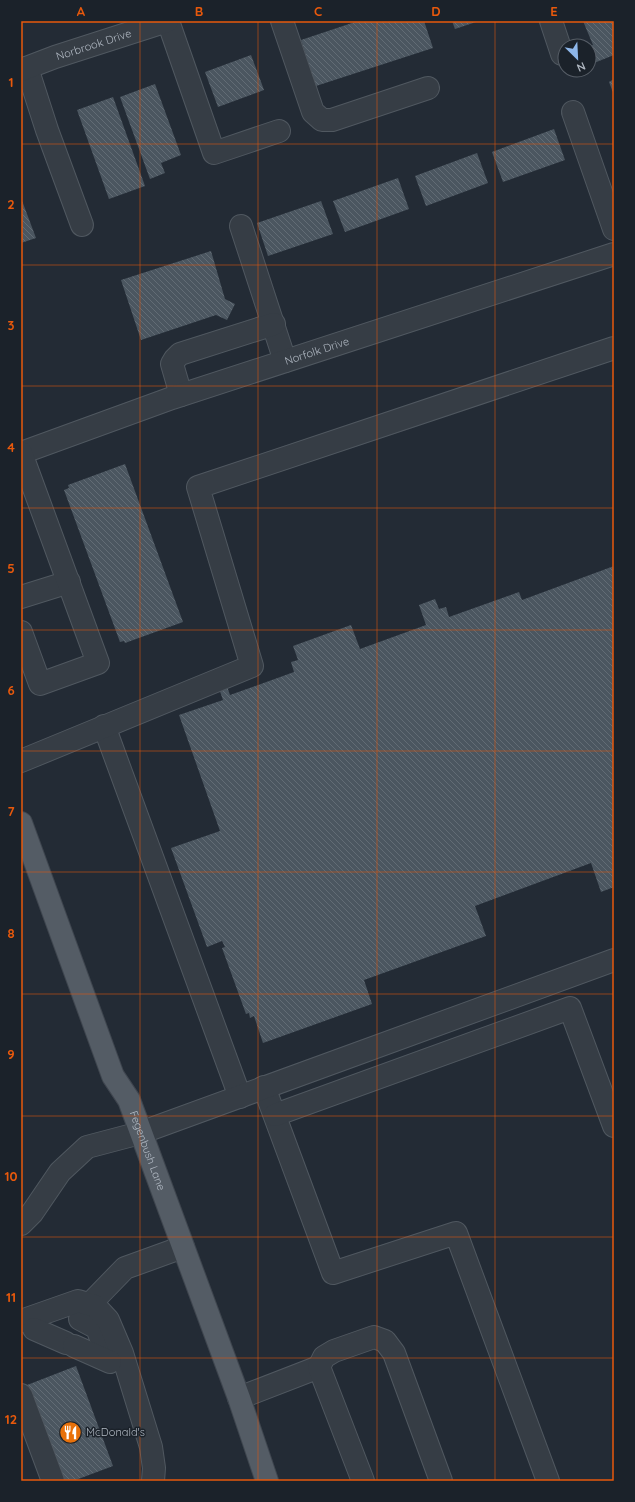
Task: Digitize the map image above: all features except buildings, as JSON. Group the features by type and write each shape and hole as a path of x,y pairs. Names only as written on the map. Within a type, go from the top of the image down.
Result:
{"main road":[{"name":"Fegenbush Lane","path":"21,825 26,850 114,1076 128,1100 239,1398 266,1479"}],"street":[{"name":"Norbrook Drive","path":"24,69 115,29 168,21"},
{"path":"168,21 214,154 279,131"},
{"path":"282,21 313,112 322,120 332,120 428,88"},
{"path":"551,21 557,39"},
{"path":"24,69 82,225"},
{"path":"573,112 614,229"},
{"path":"241,226 286,361"},
{"name":"Norfolk Drive","path":"21,453 181,395 614,254"},
{"path":"181,395 172,364 174,359 180,354 274,324"},
{"path":"21,761 252,666 198,487 614,348"},
{"path":"21,453 98,663 40,684 21,632"},
{"path":"21,597 69,582"},
{"path":"104,726 240,1096"},
{"path":"21,1224 32,1214 60,1172 88,1147 140,1133 264,1087 613,965"},
{"path":"275,1115 570,1008 614,1126"},
{"path":"264,1087 333,1273 456,1233 548,1481"},
{"path":"80,1314 124,1268 183,1248"},
{"path":"25,1329 78,1301 80,1314 97,1328 118,1385 140,1412"},
{"path":"80,1314 95,1306 108,1320 122,1353 151,1447 154,1468 153,1481"},
{"path":"25,1329 70,1345 110,1362"},
{"path":"239,1398 319,1367 324,1357 334,1351 374,1337 385,1341 394,1353 441,1481"},
{"path":"319,1367 363,1481"},
{"path":"21,1395 53,1481"},
{"path":"21,1427 34,1468 40,1481"}],"place":[{"name":"McDonald's","path":"71,1432"}]}
